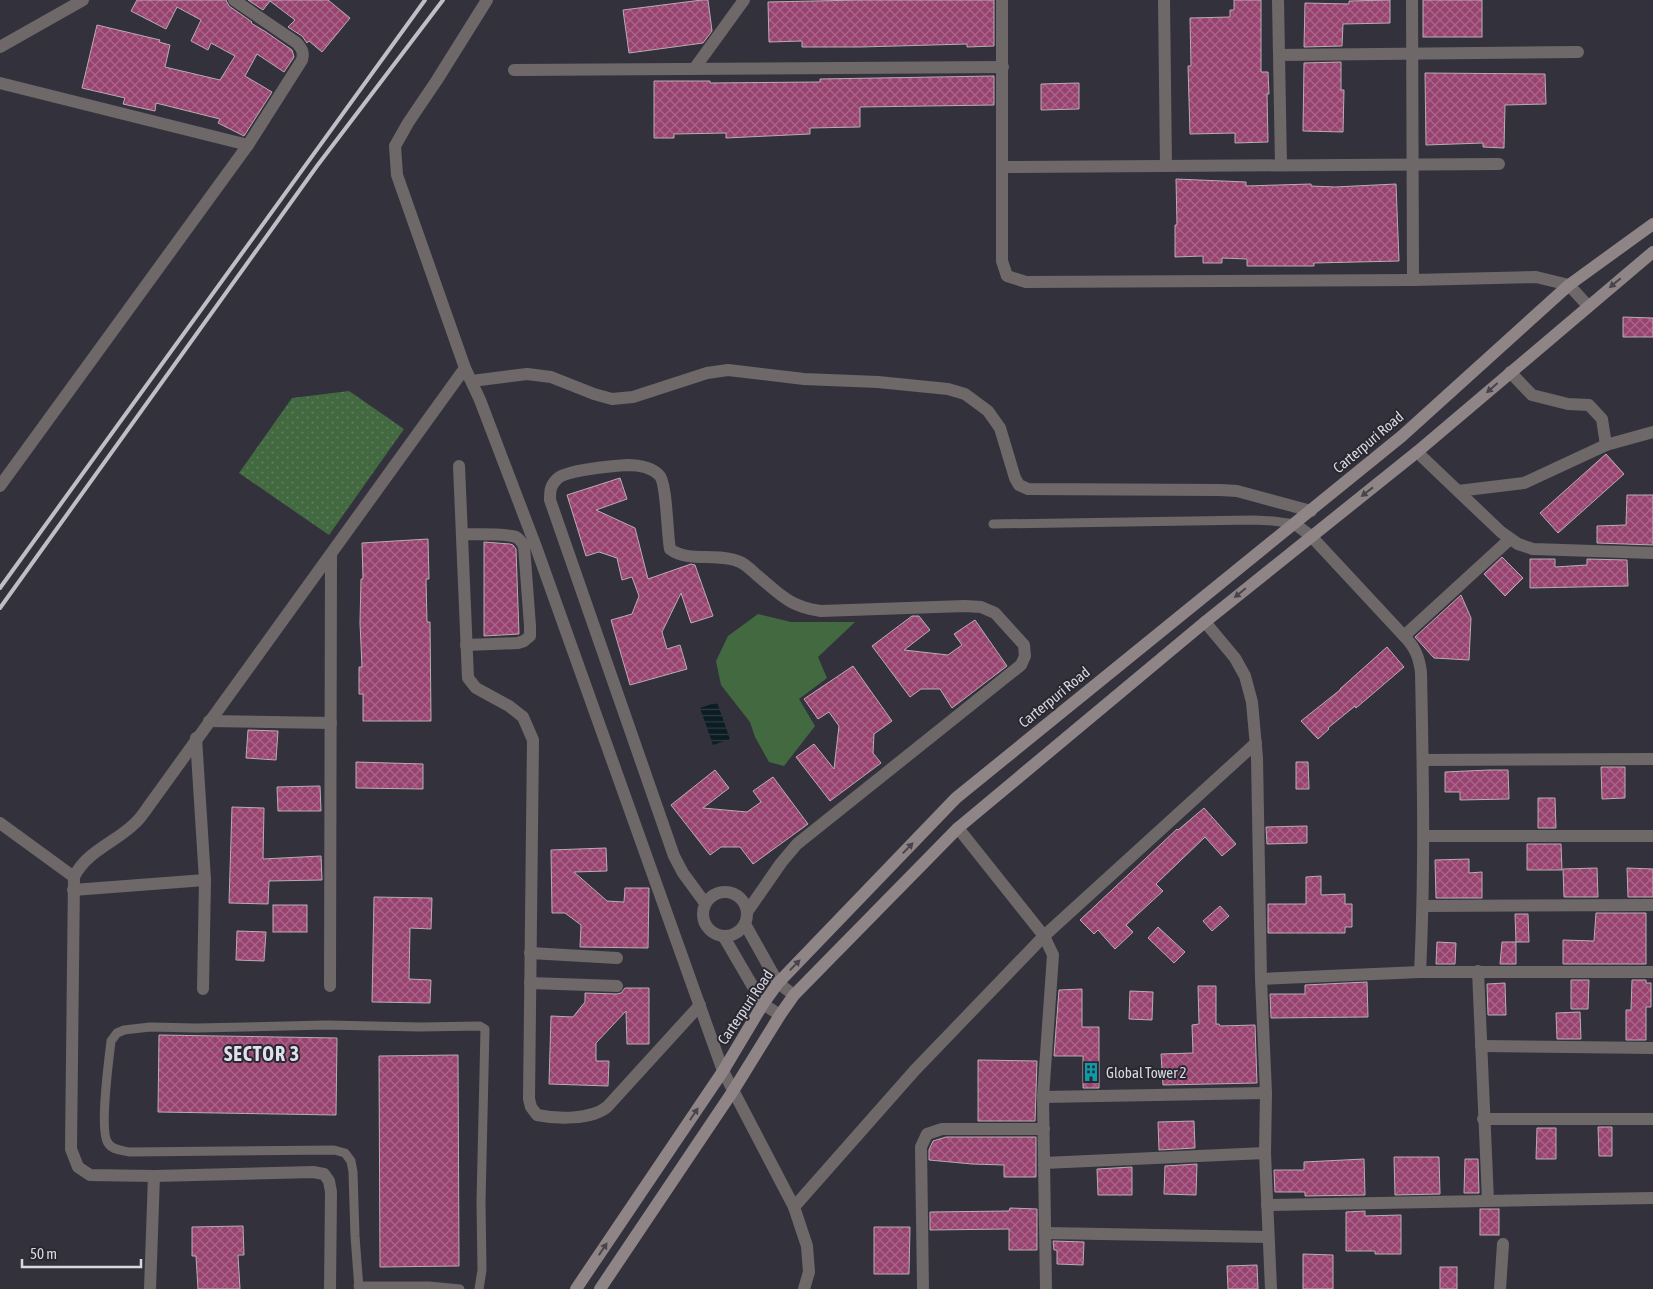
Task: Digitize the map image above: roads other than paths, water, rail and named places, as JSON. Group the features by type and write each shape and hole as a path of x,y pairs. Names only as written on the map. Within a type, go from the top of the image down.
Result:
{"main road":[{"name":"Carterpuri Road","path":"576,1289 723,1071 763,1004 778,983 956,798 1402,436 1569,285 1653,224"},
{"path":"600,1289 733,1091 794,995 958,828 1205,622 1417,452 1653,252"}],"street":[{"path":"0,47 83,0"},
{"path":"0,486 248,145 302,60 304,54 297,43 234,0"},
{"path":"487,0 437,80 408,122 395,146 397,175 466,368 536,547 723,1071 794,1207 807,1246 809,1272 804,1289"},
{"path":"694,69 744,0"},
{"path":"1002,0 1002,261 1007,276 1026,282 1536,278 1569,285 1588,306"},
{"path":"1164,0 1166,166"},
{"path":"1278,0 1281,165"},
{"path":"1412,0 1413,280"},
{"path":"1279,55 1578,52"},
{"path":"514,70 1003,67"},
{"path":"0,83 248,145"},
{"path":"1002,167 1499,164"},
{"path":"330,1289 331,1192 329,1181 324,1174 313,1172 154,1176 90,1175 78,1167 71,1149 74,877 79,867 88,858 134,825 146,810 196,738 466,368"},
{"path":"472,381 527,374 551,377 612,399 633,398 707,373 728,370 804,379 878,382 948,389 965,394 988,411 1000,428 1014,478 1019,485 1028,489 1237,491 1312,510"},
{"path":"1510,372 1532,395 1568,404 1589,405 1602,419 1606,445"},
{"path":"1458,491 1524,483 1606,445 1653,432"},
{"path":"1417,452 1510,539 1518,544 1533,549 1653,553"},
{"path":"705,903 674,856 550,500 549,490 557,478 568,472 628,465 649,468 660,475 664,487 670,550 678,555 728,558 742,563 790,603 806,609 821,611 981,607 995,613 1024,645 1025,656 1021,664 798,844 781,863 746,918 736,934 724,937 711,932 704,922 703,909 705,903 716,894 729,892 741,899 746,918 778,983 794,995"},
{"path":"460,466 468,678 476,688 510,706 523,717 533,740 529,1099 532,1107 537,1114 547,1117 588,1116 600,1113 700,1005"},
{"path":"1295,524 1311,536 1414,646 1419,657 1421,672 1424,836 1424,906 1420,972"},
{"path":"462,534 516,537 520,540 524,546 530,626 530,636 518,643 466,645"},
{"path":"1404,636 1510,539"},
{"path":"330,986 331,555"},
{"path":"1205,622 1235,658 1245,676 1252,702 1256,743 1261,979 1266,1092 1265,1153 1271,1289"},
{"path":"209,721 331,723"},
{"path":"196,738 205,880 203,989"},
{"path":"794,1207 915,1070 1044,936 1256,743"},
{"path":"1423,760 1653,759"},
{"path":"0,823 74,877"},
{"path":"958,828 1044,936 1053,955 1043,1097 1046,1289"},
{"path":"1424,836 1653,836"},
{"path":"73,890 205,880"},
{"path":"1424,906 1653,905"},
{"path":"724,937 763,1004 780,1015"},
{"path":"530,953 617,958"},
{"path":"1478,971 1488,1200"},
{"path":"1261,979 1420,972 1653,972"},
{"path":"530,983 617,986"},
{"path":"1481,1046 1653,1048"},
{"path":"1043,1097 1266,1092"},
{"path":"1483,1119 1653,1119"},
{"path":"923,1289 921,1147 927,1134 942,1129 1044,1130"},
{"path":"1044,1163 1265,1153"},
{"path":"150,1289 154,1176"},
{"path":"1267,1205 1653,1198"},
{"path":"1046,1233 1268,1238"},
{"path":"1500,1289 1503,1244"}],"lane":[{"path":"993,524 1254,520 1295,524"},
{"path":"460,1289 429,1286 359,1287 353,1172 351,1161 346,1152 334,1150 129,1152 115,1149 107,1142 103,1128 111,1041 117,1033 124,1030 150,1027 480,1026 485,1030 481,1202 482,1270 479,1289"}],"railway":[{"path":"0,588 425,0"},
{"path":"0,608 317,166 443,0"}],"place":[{"name":"Global Tower 2","path":"1091,1072"}],"district":[{"name":"SECTOR 3","path":"262,1053"}]}
